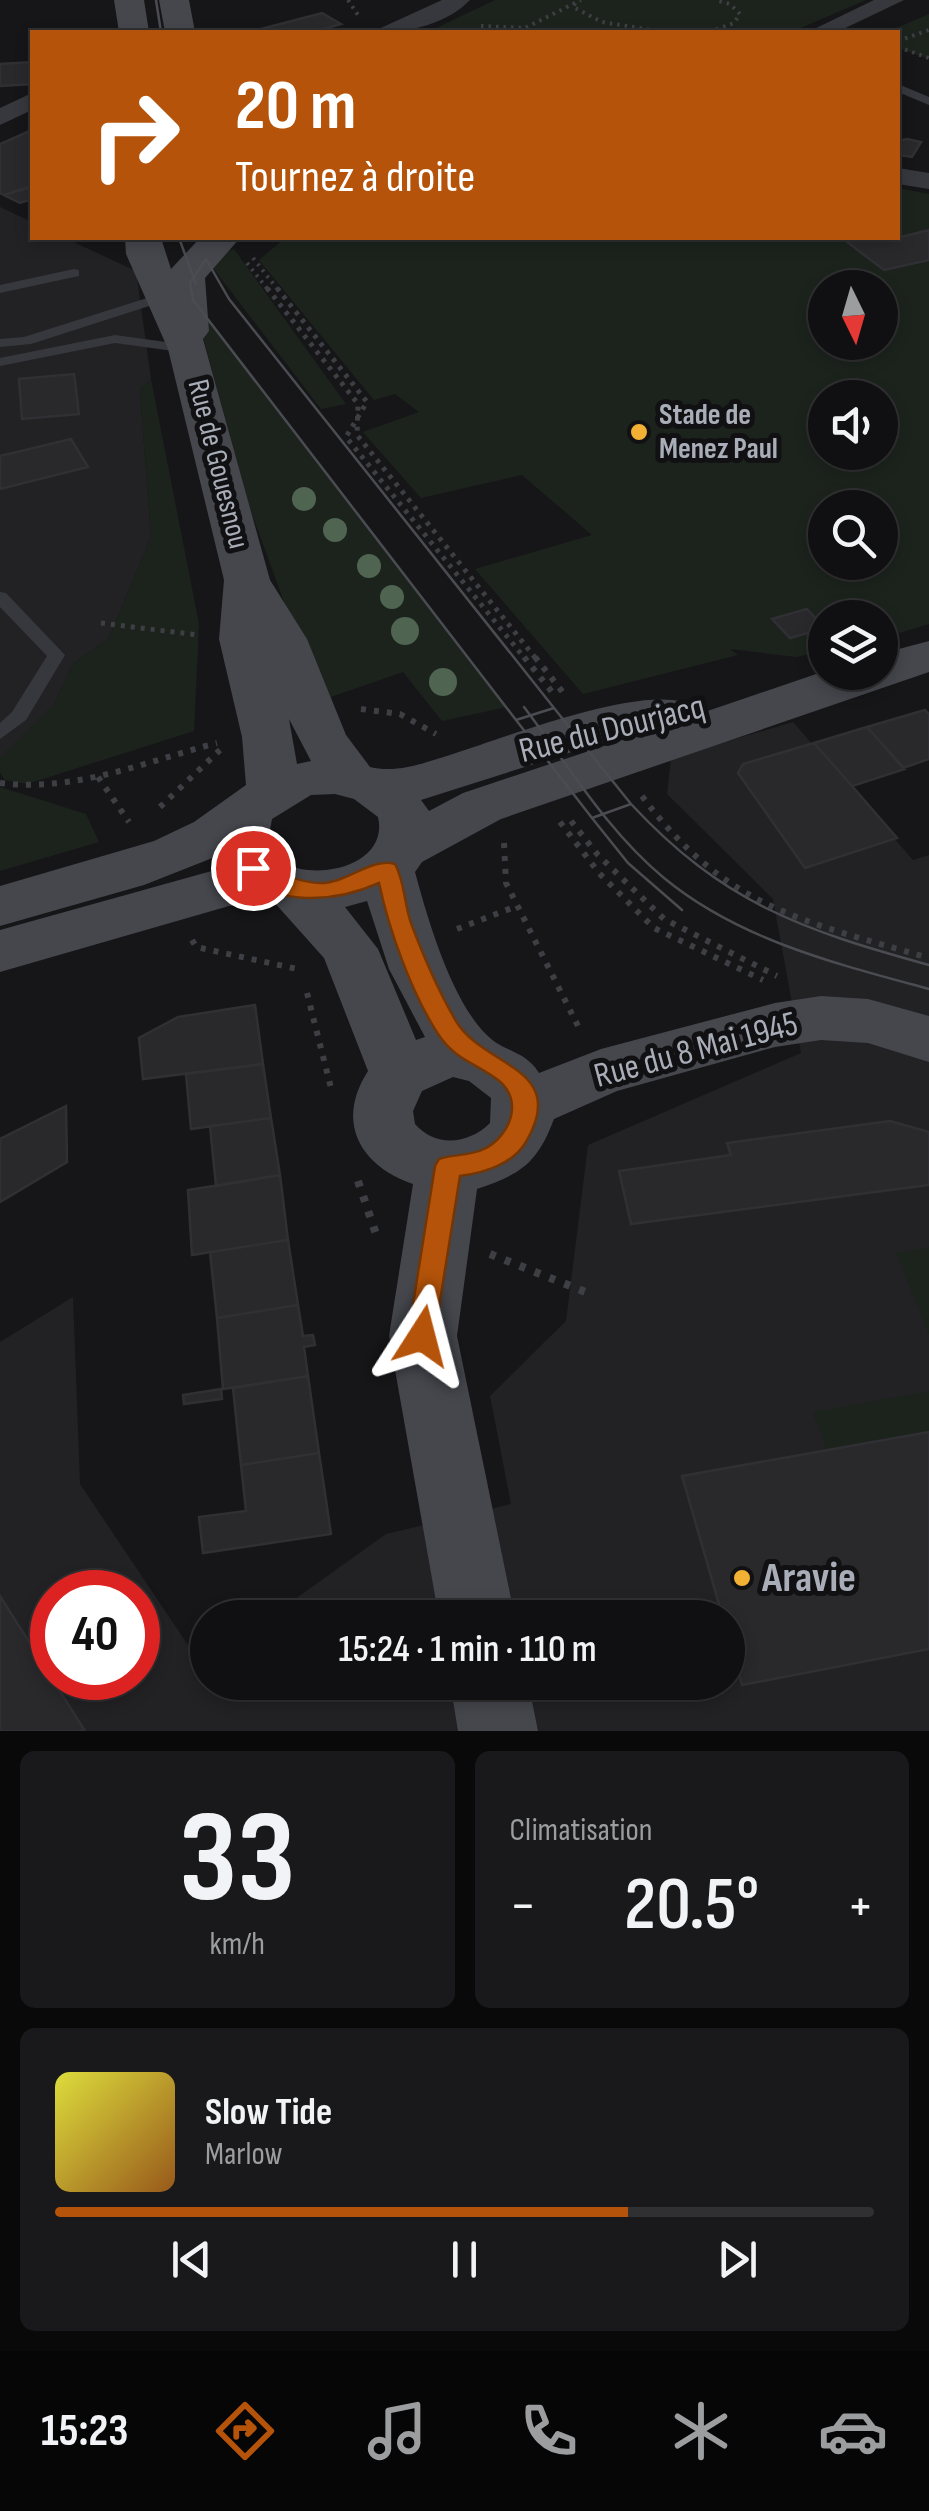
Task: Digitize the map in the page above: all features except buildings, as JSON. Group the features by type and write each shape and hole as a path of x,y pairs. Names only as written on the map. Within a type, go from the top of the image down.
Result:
{"street":[{"path":"129,0 134,30"},
{"path":"389,30 460,0"},
{"path":"824,30 893,0"},
{"path":"0,95 30,92"},
{"path":"0,118 30,101"},
{"path":"900,176 929,181"},
{"name":"Rue de Gouesnou","path":"142,240 188,349 247,580 283,639 322,739 364,782"},
{"name":"Rue de Gouesnou","path":"188,349 190,327 182,282 194,260 239,252"},
{"name":"Rue de Gouesnou","path":"247,580 243,639 268,736 260,800"},
{"name":"Rue du Dourjacq","path":"898,665 929,656"},
{"name":"Rue du Dourjacq","path":"364,782 418,783 591,732 715,702 808,685"},
{"name":"Rue du Dourjacq","path":"395,859 591,732"},
{"path":"0,906 197,845 260,800 298,779 364,782 398,804 408,825 395,859 399,922 448,1030 473,1056 508,1074 520,1088 525,1105 524,1124 504,1149 473,1164 448,1166 416,1158 391,1140 383,1123 381,1105 386,1088 399,1074 433,1056 473,1056"},
{"path":"260,800 239,830 241,850 253,868 284,885 348,949 399,1074"},
{"path":"0,951 229,886 345,888 395,859"},
{"name":"Rue du 8 Mai 1945","path":"525,1105 601,1072 775,1025 820,1018 868,1021 929,1038"},
{"path":"448,1166 422,1336 473,1600"},
{"path":"492,1700 498,1731"}],"lane":[{"path":"900,89 929,101"},
{"path":"0,289 74,273"},
{"path":"0,344 26,341 166,296"},
{"path":"0,362 115,339 188,349"},
{"path":"0,597 56,655 19,716 0,733"}],"path":[{"path":"715,0 730,4 740,14 734,24 716,30"},
{"path":"425,18 524,30 579,1"},
{"path":"579,1 573,8 579,16 658,30"},
{"path":"900,43 929,30"},
{"path":"900,45 929,58"},
{"path":"239,252 358,404 358,435 570,701 668,832 736,889 815,923 929,958"},
{"path":"358,418 346,437 561,704 591,732"},
{"path":"101,623 205,636"},
{"path":"360,709 378,706 406,714 443,738"},
{"path":"0,783 25,788 98,778 231,740 147,820"},
{"path":"98,778 140,836"},
{"path":"576,824 598,855 664,919 868,1021"},
{"path":"563,828 598,873 654,928 770,984"},
{"path":"504,837 506,883 583,1037"},
{"path":"445,933 517,906"},
{"path":"484,1252 593,1295"}],"shaded area":[{"path":"495,0 866,0 796,30 434,29"},
{"path":"929,14 929,59 900,49 900,30 892,30"},
{"name":"Stade de Menez Paul","path":"900,188 929,194 929,624 898,633 898,600 808,600 808,655 796,657 730,649 738,655 583,694 475,569 592,535 522,475 421,498 363,432 419,412 395,394 374,400 259,260 283,240 900,240"},
{"path":"0,207 30,221 30,240 69,240 136,271 151,379 140,390 151,537 109,638 72,665 54,704 0,758"},
{"path":"234,249 346,404 321,409 206,259"},
{"path":"193,300 507,707 442,721 403,672 325,699 248,503"},
{"path":"151,379 199,624 194,731 27,784 5,780 0,773 0,758 54,704 72,665 109,638 151,537 140,390"},
{"path":"793,722 913,860 929,855 929,1731 0,1731 0,1342 73,1297 80,1484 138,1570 30,1570 30,1700 160,1700 160,1603 190,1648 190,1700 745,1700 745,1600 294,1600 386,1534 511,1504 490,1396 566,1321 588,1145 801,1053 773,899 667,794 671,758"},
{"path":"0,787 86,814 99,842 0,871"},
{"path":"929,1247 929,1335 896,1253"},
{"path":"929,1391 929,1432 827,1451 813,1412"}],"tram line":[{"path":"156,0 161,30"},
{"path":"180,240 194,278"},
{"path":"194,278 206,259 229,299 554,708"},
{"path":"194,278 196,284"},
{"path":"194,278 190,283 193,300 516,720"},
{"path":"524,707 530,716"},
{"path":"530,716 554,708"},
{"path":"554,708 631,804"},
{"path":"516,720 530,716"},
{"path":"530,716 603,814"},
{"path":"516,720 592,818"},
{"path":"603,814 631,804"},
{"path":"631,804 699,866 767,908 842,939 929,965"},
{"path":"592,818 603,814"},
{"path":"603,814 643,860 693,900 724,918 790,947 929,989"},
{"path":"592,818 628,863 682,910"}],"place":[{"name":"Stade de Menez Paul","path":"639,432"},
{"name":"Aravie","path":"742,1578"}],"route":[{"path":"253,868 273,882 320,891 368,881 387,870 399,922 448,1030 473,1056 493,1063 520,1088 525,1105 524,1124 513,1142 496,1156 473,1164 448,1166 422,1336"}]}
